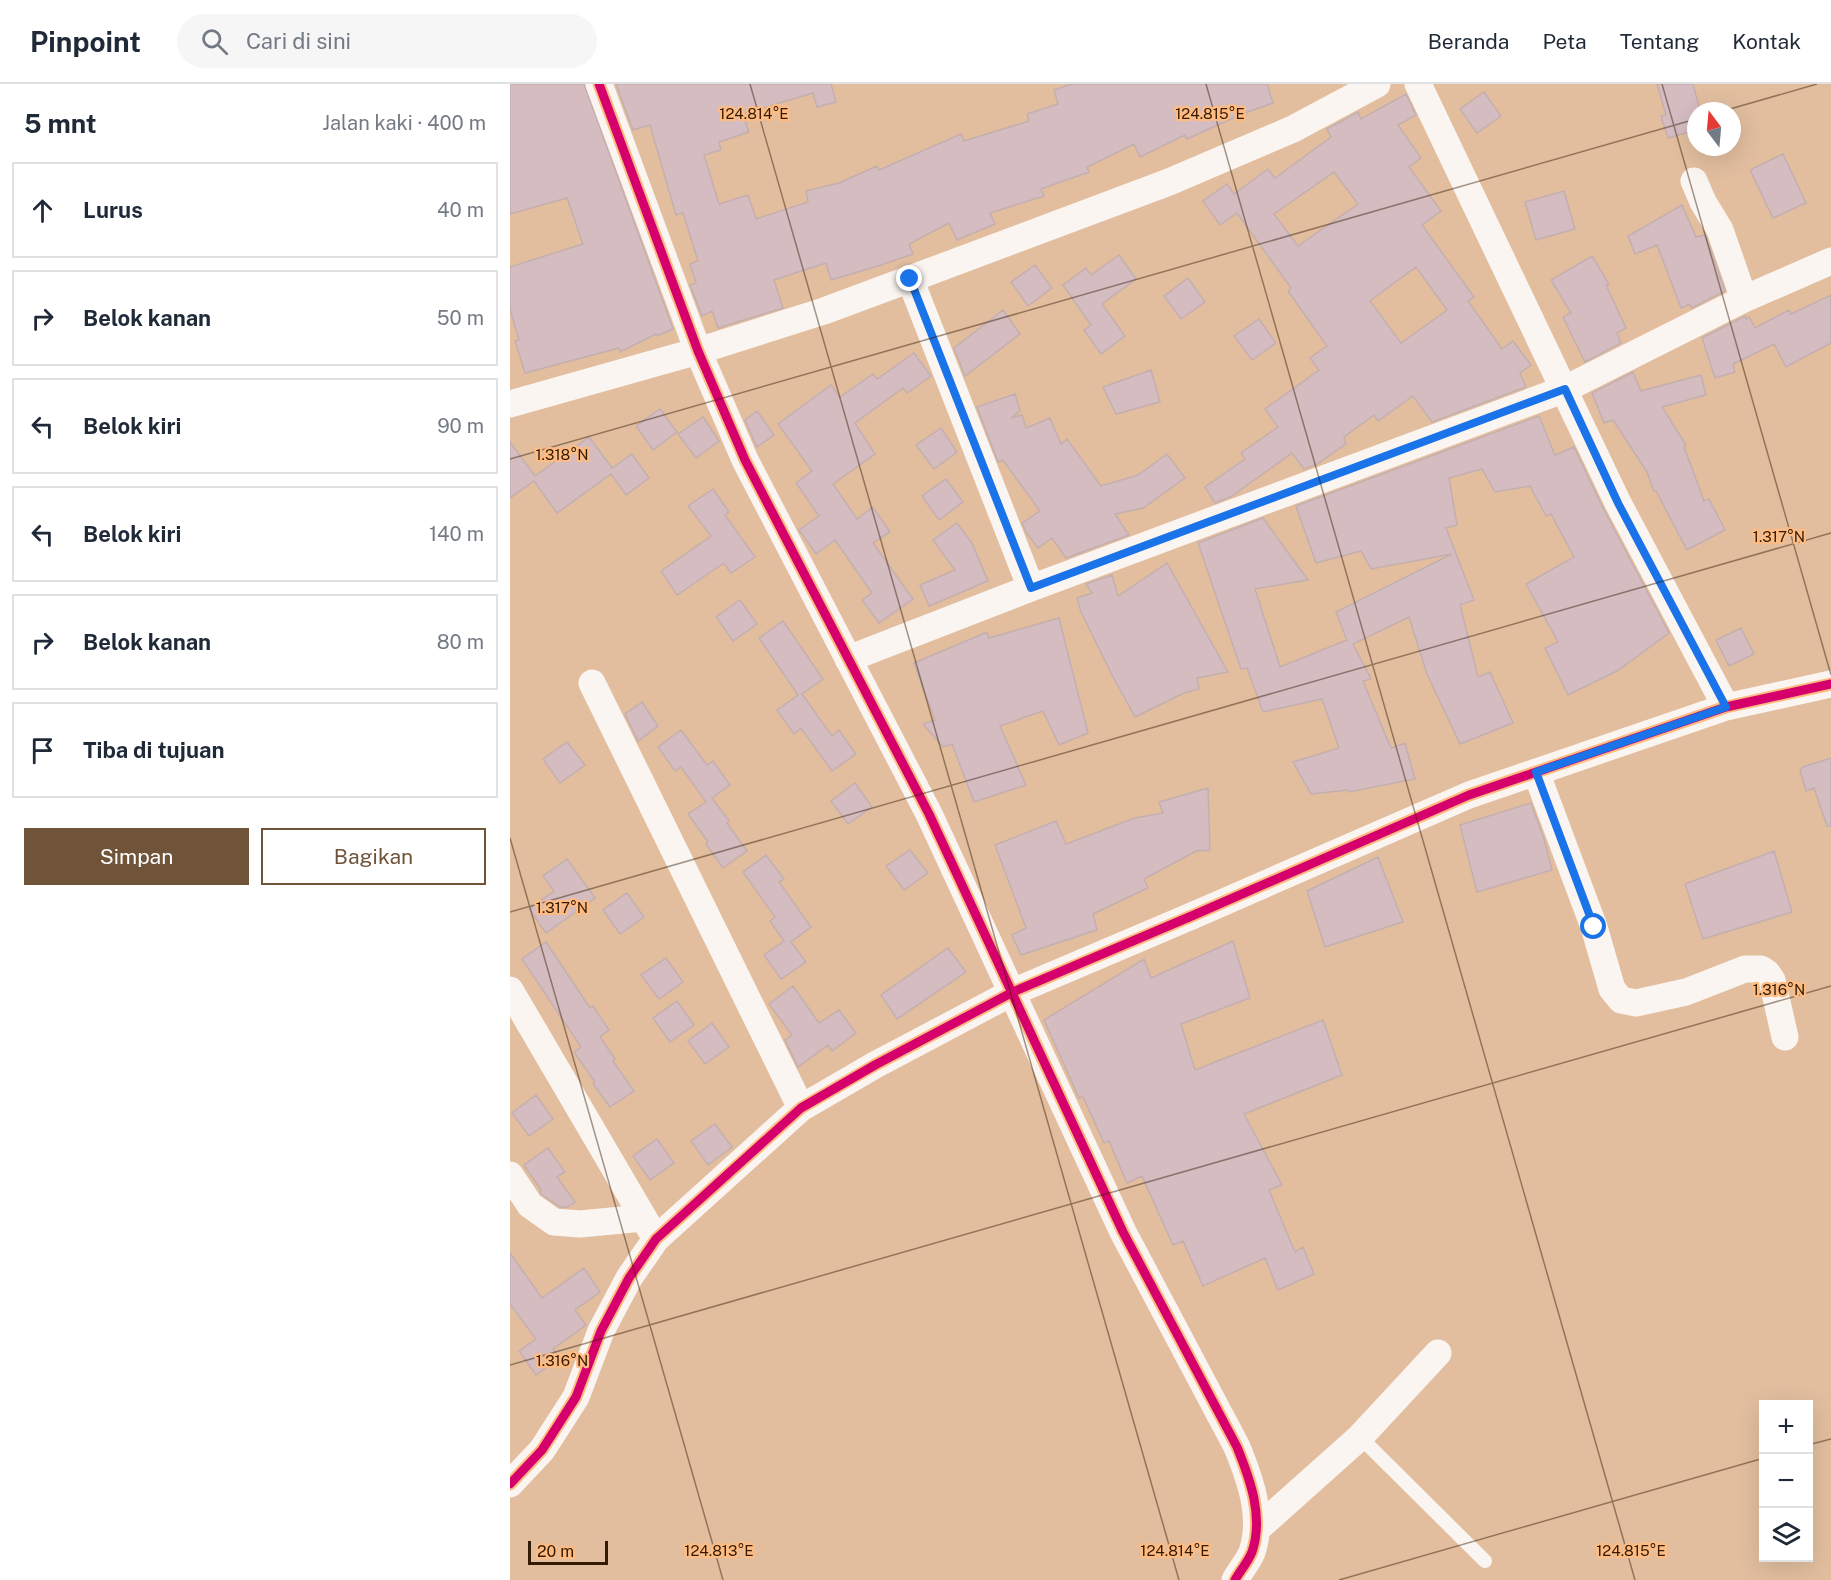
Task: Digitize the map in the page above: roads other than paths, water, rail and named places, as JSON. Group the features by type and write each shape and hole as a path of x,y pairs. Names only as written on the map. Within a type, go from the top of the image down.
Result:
{"street":[{"path":"599,84 698,351 745,460 929,814 1123,1232 1237,1447 1246,1470 1257,1528 1251,1555 1235,1580"},
{"path":"510,404 698,351 824,311 1169,182 1293,129 1377,84"},
{"path":"1418,84 1618,503 1726,707"},
{"path":"1694,180 1703,202 1720,230 1744,298"},
{"path":"848,659 1031,588 1565,389 1744,298 1831,261"},
{"path":"910,279 1031,588"},
{"path":"592,683 801,1108"},
{"path":"510,1484 542,1450 576,1398 601,1331 629,1278 649,1229 801,1108 875,1065 1013,992 1226,902 1469,795 1726,707 1831,684"},
{"path":"1536,772 1594,927 1612,989 1622,1000 1636,1004 1686,992 1745,969 1761,969 1772,980 1785,1037"},
{"path":"510,990 649,1229"},
{"path":"510,1175 530,1205 554,1222 649,1229"},
{"path":"1257,1528 1360,1437 1438,1353"}],"lane":[{"path":"1360,1437 1485,1561"}]}
